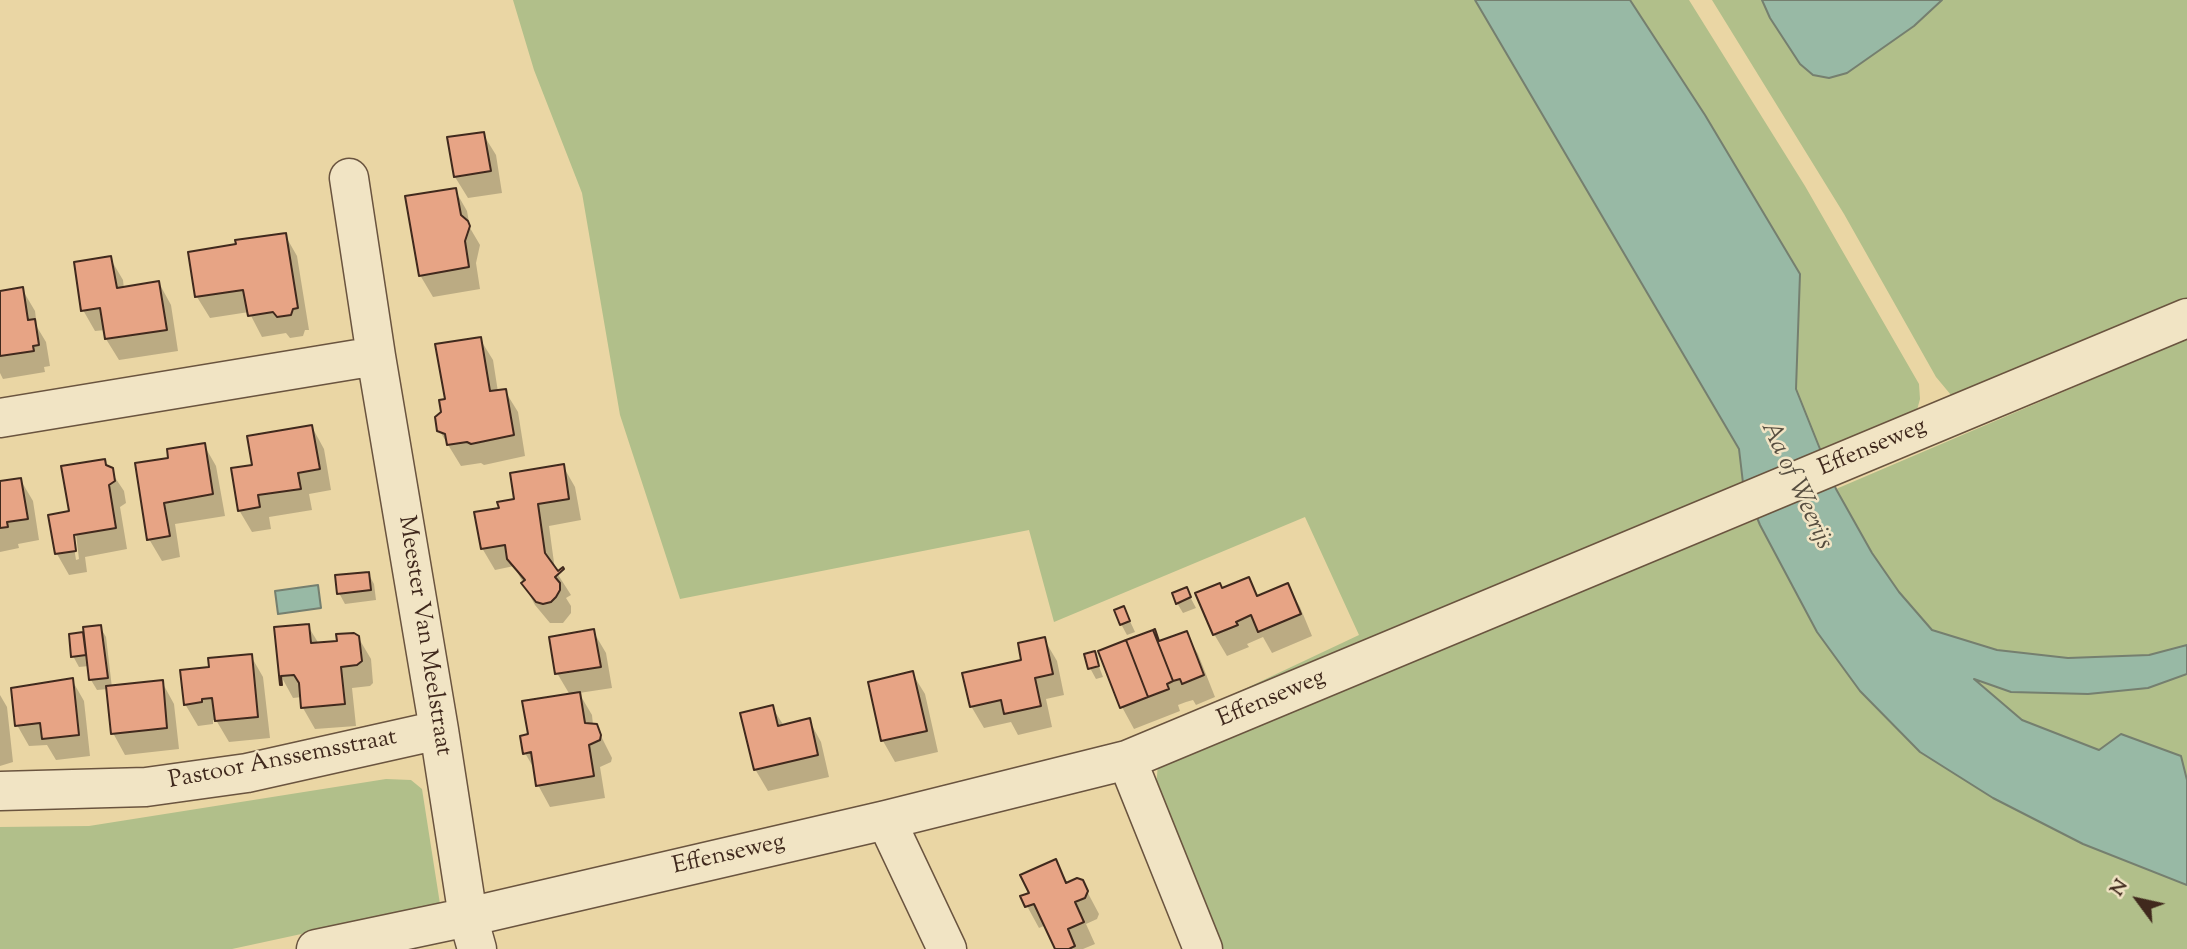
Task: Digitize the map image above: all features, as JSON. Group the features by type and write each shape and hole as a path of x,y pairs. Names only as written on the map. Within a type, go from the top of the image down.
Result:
{"street":[{"name":"Meester Van Meelstraat","path":"349,178 472,933"},
{"name":"Effenseweg","path":"316,949 472,933 886,820 1127,760 2187,318"},
{"path":"0,418 376,355"},
{"name":"Pastoor Anssemsstraat","path":"0,790 146,787 247,773 439,730"},
{"path":"1127,760 1203,949"},
{"path":"886,820 947,949"}],"green space":[{"path":"513,0 1475,0 1739,450 1743,483 1128,744 1359,635 1305,517 1054,622 1029,530 680,599 620,415 582,193 534,70"},
{"path":"1630,0 1689,0 1805,186 1919,384 1920,399 1917,410 1821,451 1796,389 1800,274 1705,115"},
{"path":"1712,0 2187,0 2187,300 1959,395 1951,395 1936,377 1844,214"},
{"path":"2187,339 2187,645 2149,655 2068,658 1997,650 1932,630 1899,592 1872,553 1836,489"},
{"path":"1758,519 1817,632 1860,691 1920,752 1993,798 2083,844 2187,885 2187,949 1215,949 1155,798 1158,764"},
{"path":"2187,674 2187,780 2181,756 2121,734 2099,750 2022,720 1972,677 2011,692 2088,694 2148,688"},
{"path":"386,779 411,780 422,789 440,904 232,949 0,949 0,827 89,826"}],"water":[{"name":"Aa of Weerijs","path":"1475,0 1630,0 1705,115 1800,274 1796,389 1836,489 1872,553 1899,592 1932,630 1997,650 2068,658 2149,655 2187,645 2187,674 2148,688 2088,694 2011,692 1974,679 2022,720 2099,750 2121,734 2181,756 2187,780 2187,885 2083,844 1993,798 1920,752 1860,691 1817,632 1760,525 1743,483 1739,449"},
{"path":"1762,0 1942,0 1914,26 1847,73 1829,78 1813,75 1800,64 1770,18"},
{"path":"318,585 321,608 278,614 275,591"}],"building":[{"path":"484,132 491,171 454,177 447,137"},
{"path":"456,188 461,215 470,226 465,241 469,267 419,276 405,196"},
{"path":"286,233 298,308 293,309 291,315 277,317 273,312 248,316 243,290 195,297 188,252 236,244 235,240"},
{"path":"111,256 117,288 159,281 167,330 105,339 100,308 81,311 74,262"},
{"path":"23,287 28,320 35,319 39,345 33,346 34,351 0,356 0,291"},
{"path":"481,337 490,391 506,389 514,435 471,444 467,442 447,445 445,434 437,431 435,417 441,412 439,400 445,399 435,344"},
{"path":"312,425 320,469 298,473 301,489 258,495 260,507 238,511 231,468 252,465 247,436"},
{"path":"205,443 213,494 164,503 170,536 147,540 135,463 168,458 167,449"},
{"path":"105,459 106,465 113,468 115,481 109,485 116,528 74,535 76,551 55,554 48,515 69,511 61,466"},
{"path":"564,464 569,499 538,504 545,553 558,571 563,567 564,569 555,577 560,583 556,597 543,604 536,602 521,583 525,580 507,559 505,545 481,549 474,512 499,508 497,502 514,499 510,473"},
{"path":"21,478 28,519 7,522 8,527 0,528 0,481"},
{"path":"369,572 371,590 337,594 335,575"},
{"path":"1249,577 1257,596 1288,583 1301,614 1258,632 1251,615 1236,622 1238,625 1213,635 1195,593 1220,583 1222,588"},
{"path":"1187,587 1191,597 1176,604 1172,593"},
{"path":"1124,606 1130,621 1120,625 1114,610"},
{"path":"309,624 311,643 337,641 336,634 354,633 359,636 362,661 357,665 341,667 345,704 301,708 299,683 294,675 281,676 280,685 274,627"},
{"path":"101,625 108,678 89,680 83,627"},
{"path":"594,629 601,667 555,674 549,637"},
{"path":"1155,629 1159,641 1187,631 1204,675 1182,684 1180,679 1173,681 1153,630"},
{"path":"1153,630 1173,681 1167,684 1169,689 1148,697 1126,640"},
{"path":"83,632 86,655 71,657 69,634"},
{"path":"1045,637 1053,674 1035,678 1041,706 1004,714 1001,700 970,707 962,673 1021,660 1018,643"},
{"path":"1126,640 1148,697 1120,708 1098,651"},
{"path":"1095,651 1099,666 1088,669 1084,654"},
{"path":"252,654 258,717 215,721 212,698 184,705 180,670 209,667 208,658"},
{"path":"913,671 927,731 881,741 868,682"},
{"path":"73,678 79,735 42,739 40,723 15,726 11,688"},
{"path":"163,680 167,728 111,734 106,686"},
{"path":"580,692 585,723 597,724 601,735 600,740 589,745 594,776 536,786 531,752 523,754 520,736 528,734 522,701"},
{"path":"773,705 778,726 810,718 818,755 754,770 740,713"},
{"path":"1056,859 1066,883 1077,878 1083,880 1088,891 1085,898 1075,902 1084,922 1068,929 1075,946 1069,949 1055,949 1034,904 1025,907 1020,896 1029,893 1020,875"}]}
